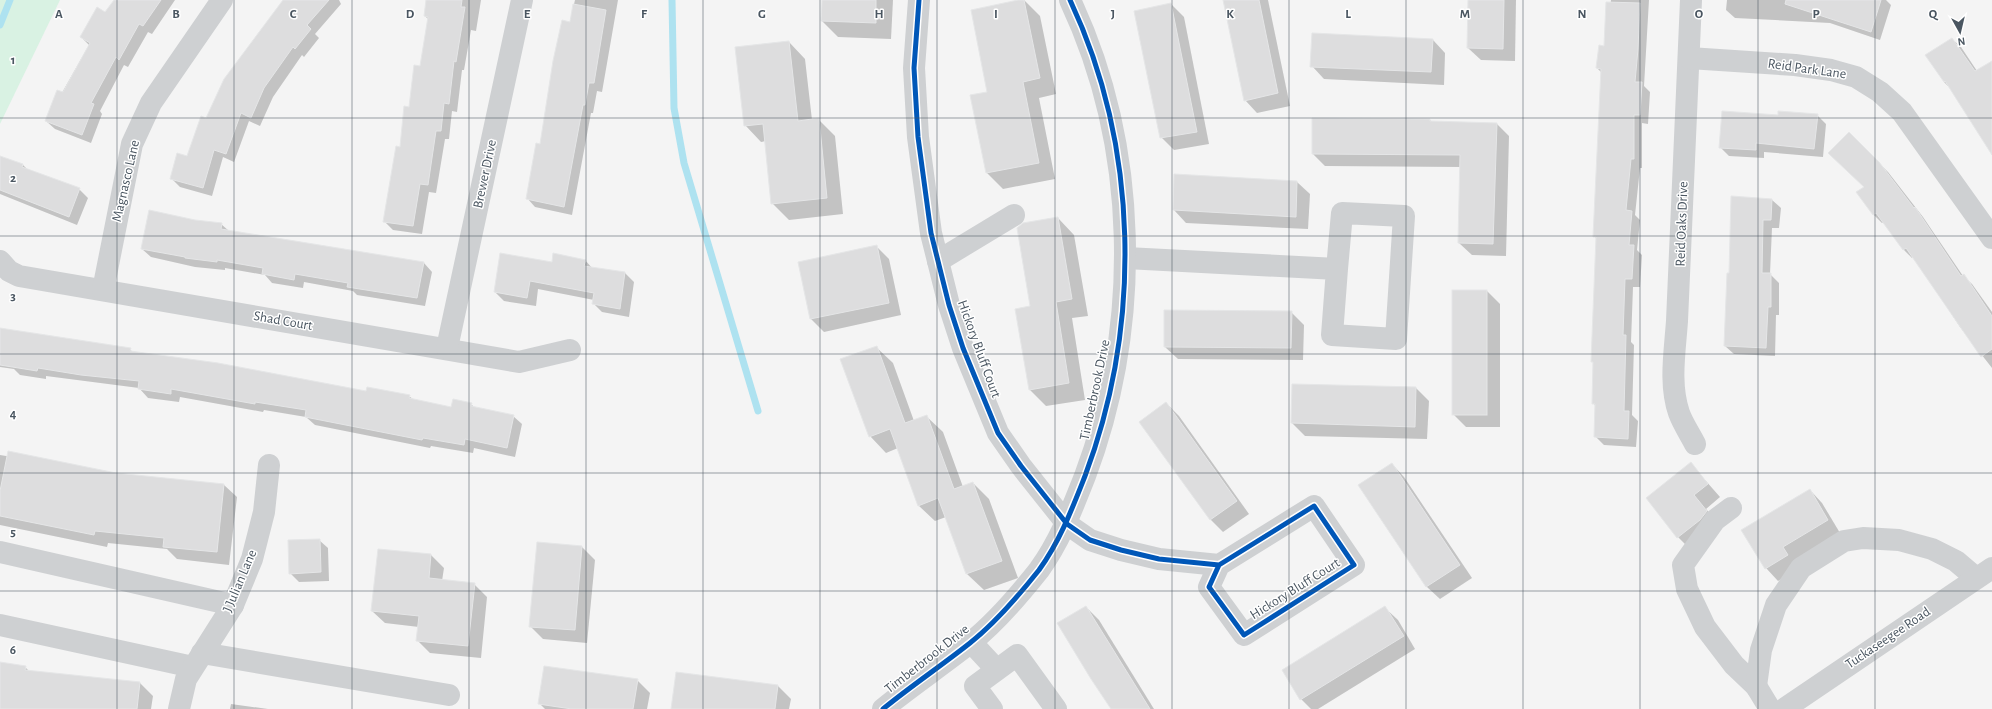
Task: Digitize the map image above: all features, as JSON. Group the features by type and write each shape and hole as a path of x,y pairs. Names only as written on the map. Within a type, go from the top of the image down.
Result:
{"street":[{"name":"Magnasco Lane","path":"103,290 132,144 151,103 222,0"},
{"name":"Brewer Drive","path":"447,348 522,0"},
{"name":"Hickory Bluff Court","path":"919,0 914,68 918,137 931,233 949,305 963,348 998,433 1021,466 1067,524 1090,540 1121,550 1159,559 1219,565 1314,506 1354,565 1244,635 1210,587 1219,565"},
{"name":"Timberbrook Drive","path":"883,709 971,642 1000,614 1038,571 1054,548 1067,524 1096,443 1113,379 1119,335 1126,258 1125,216 1114,139 1106,100 1085,34 1070,0"},
{"name":"Reid Oaks Drive","path":"1691,0 1678,313 1673,372 1674,394 1679,414 1695,444"},
{"name":"Reid Park Lane","path":"1688,58 1795,65 1831,70 1856,77 1880,92 1902,112 1992,238"},
{"path":"1342,213 1404,216 1396,339 1332,335 1337,269 1342,213"},
{"path":"938,261 1014,215"},
{"path":"1126,258 1337,269"},
{"name":"Shad Court","path":"0,261 9,271 19,276 447,348 519,362 570,350"},
{"name":"J Julian Lane","path":"178,709 186,679 233,605 252,559 262,519 269,465"},
{"path":"1731,508 1715,520 1683,565 1687,588 1705,628 1734,665 1756,686 1770,709"},
{"path":"1756,686 1761,650 1776,605 1801,568 1844,541 1863,538 1899,540 1932,549 1984,573"},
{"path":"0,552 233,605"},
{"name":"Tuckaseegee Road","path":"1784,709 1984,573"},
{"path":"0,625 198,660 449,694"},
{"path":"971,642 996,669"},
{"path":"992,709 975,686 996,669 1017,655 1056,709"}],"green space":[{"path":"0,0 60,0 0,124"}],"building":[{"path":"114,0 161,0 143,26 139,24 119,60 116,57 91,103 94,104 82,135 45,121 57,90 63,92 90,43 80,37 97,7 105,12"},
{"path":"283,0 329,0 307,25 311,29 295,49 293,47 264,88 251,118 241,113 226,154 214,150 203,188 170,179 177,153 187,156 201,116 206,118 224,79"},
{"path":"426,0 462,0 461,7 465,7 456,62 454,61 449,104 444,103 441,131 436,131 428,185 420,184 413,226 383,222 396,146 400,147 404,106 409,107 414,65 420,66 428,17 424,16"},
{"path":"822,0 876,0 876,23 821,21"},
{"path":"1024,0 1040,78 1023,82 1039,163 986,173 970,95 987,92 971,10"},
{"path":"1223,0 1259,0 1278,93 1244,101"},
{"path":"1468,0 1504,0 1503,49 1467,48"},
{"path":"1786,0 1881,0 1871,32 1785,4"},
{"path":"1606,2 1640,3 1635,82 1642,82 1640,115 1634,115 1634,159 1631,159 1626,210 1632,211 1629,245 1634,245 1632,279 1625,279 1623,335 1626,335 1624,411 1629,411 1628,439 1594,437 1595,404 1592,404 1593,362 1591,362 1596,237 1593,237 1601,69 1596,68 1599,45 1604,46"},
{"path":"1171,3 1197,132 1160,138 1134,11"},
{"path":"573,4 606,10 594,83 589,83 585,105 583,105 564,207 526,199 536,143 540,144 553,61 562,20 570,22"},
{"path":"1312,33 1433,39 1431,72 1310,67"},
{"path":"1952,38 1975,71 1992,61 1992,155 1945,81 1944,82 1925,55"},
{"path":"789,41 798,121 819,118 827,198 771,204 763,124 744,126 735,47"},
{"path":"1722,111 1778,115 1778,111 1818,114 1814,149 1756,143 1756,150 1719,148"},
{"path":"1312,118 1430,119 1430,121 1497,123 1493,244 1458,243 1460,155 1312,154"},
{"path":"1849,132 1879,162 1914,208 1915,207 1961,276 1964,274 1992,316 1992,349 1981,357 1906,248 1903,250 1876,213 1873,215 1856,192 1864,187 1828,153"},
{"path":"0,156 23,164 22,167 80,188 69,217 0,190"},
{"path":"1174,174 1297,181 1296,217 1173,210"},
{"path":"1731,196 1772,199 1771,220 1763,220 1762,273 1771,273 1771,307 1768,307 1766,348 1724,346 1727,273 1729,273"},
{"path":"149,210 195,220 222,223 221,229 424,262 417,298 347,287 348,283 295,274 294,280 262,274 263,268 217,260 217,262 185,258 141,249"},
{"path":"1058,217 1072,299 1056,302 1069,383 1029,390 1015,309 1030,306 1017,228 1023,223"},
{"path":"877,245 889,303 810,319 798,262"},
{"path":"500,253 552,262 553,253 586,260 584,266 625,272 620,309 592,304 594,293 530,281 527,298 494,292"},
{"path":"1452,290 1487,290 1487,415 1452,415"},
{"path":"1164,310 1292,311 1291,348 1164,347"},
{"path":"0,328 131,348 130,351 218,363 366,391 367,387 410,395 409,398 451,407 453,399 472,403 471,406 514,415 507,448 465,439 464,445 423,438 422,440 305,417 306,410 255,402 255,404 171,389 171,394 138,389 139,381 81,375 38,368 37,371 0,365"},
{"path":"877,346 905,423 927,415 954,489 973,482 1002,561 966,574 938,498 918,506 890,429 869,437 840,359"},
{"path":"1292,384 1416,387 1415,427 1291,423"},
{"path":"1166,402 1237,501 1210,520 1139,422"},
{"path":"8,451 116,473 224,484 217,552 163,547 164,538 95,531 94,535 0,516 0,491"},
{"path":"1691,462 1708,484 1694,495 1707,511 1700,520 1677,538 1646,498"},
{"path":"1392,463 1460,565 1426,587 1358,485"},
{"path":"1810,489 1828,520 1783,547 1788,555 1765,569 1741,530"},
{"path":"320,539 321,572 289,574 288,540"},
{"path":"537,542 582,546 575,630 529,627"},
{"path":"378,549 431,554 429,578 475,583 468,646 416,641 419,616 371,611"},
{"path":"1086,606 1150,709 1111,709 1091,679 1057,623"},
{"path":"1385,606 1404,636 1300,700 1282,670"},
{"path":"0,662 26,666 25,670 140,682 137,709 0,709"},
{"path":"544,666 638,679 633,709 572,709 538,704"},
{"path":"676,672 778,685 775,709 671,709"}],"waterway":[{"path":"0,25 10,0"},
{"path":"672,0 674,108 684,163 758,411"}],"cycle path":[{"path":"919,0 914,68 918,137 931,233 949,305 963,348 998,433 1021,466 1067,524 1090,540 1121,550 1159,559 1219,565 1314,506 1354,565 1244,635 1209,587 1219,565"},
{"path":"883,709 988,627 1024,589 1039,570 1053,548 1070,513 1085,476 1104,418 1116,358 1123,297 1125,236 1120,175 1109,115 1093,56 1070,0"}]}
